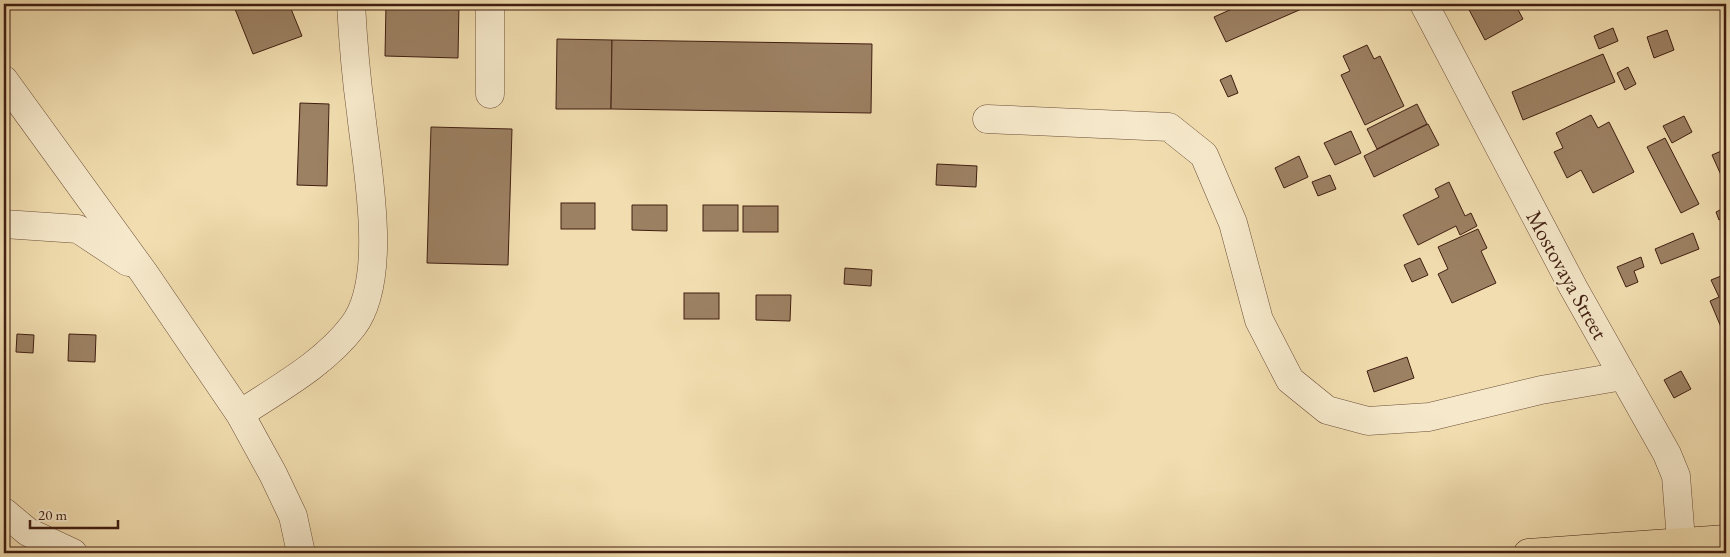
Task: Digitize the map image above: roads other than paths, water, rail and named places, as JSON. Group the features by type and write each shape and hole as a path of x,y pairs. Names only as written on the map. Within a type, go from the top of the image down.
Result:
{"main road":[{"path":"1528,553 1681,548 1726,539"}],"street":[{"path":"240,414 297,376 334,348 354,324 364,303 371,273 374,242 352,38 351,4"},
{"path":"490,4 490,94"},
{"name":"Mostovaya Street","path":"1424,4 1572,287 1667,454 1676,476 1681,548"},
{"path":"4,80 144,273 240,414 273,474 293,516 301,553"},
{"path":"987,119 1170,127 1204,155 1233,223 1259,320 1290,380 1327,410 1368,421 1429,417 1541,390 1623,376"},
{"path":"4,224 78,229 144,273"},
{"path":"4,512 16,532 73,553"}]}
